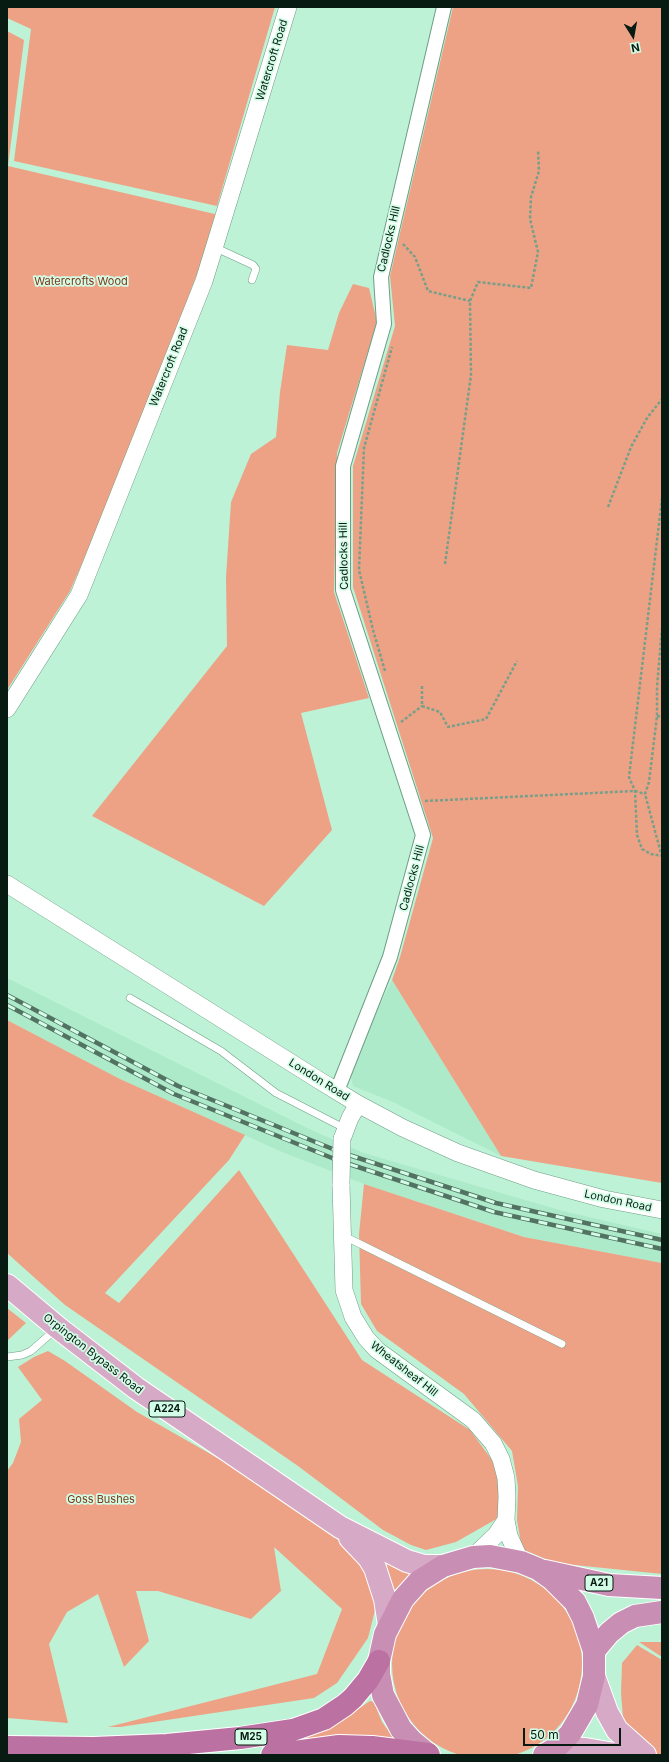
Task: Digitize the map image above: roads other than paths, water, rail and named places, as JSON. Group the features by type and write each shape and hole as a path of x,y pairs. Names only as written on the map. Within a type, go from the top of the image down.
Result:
{"highway":[{"path":"429,1755 412,1741 401,1728 388,1707 381,1686 379,1661 382,1647 389,1625 403,1598 419,1581 443,1566 473,1557 490,1556 529,1566 552,1579 574,1602 583,1618 594,1651 594,1676 587,1705 570,1734 550,1752"},
{"name":"A21","path":"529,1566 597,1583 627,1587 662,1588"},
{"path":"594,1651 609,1633 621,1623 635,1616 662,1612"},
{"name":"M25","path":"7,1748 101,1748 167,1745 240,1738 293,1730 324,1719 345,1705 364,1685 379,1661"},
{"name":"M25","path":"272,1755 339,1746 372,1747 429,1755"}],"main road":[{"name":"Orpington Bypass Road","path":"7,1285 57,1327 136,1388 340,1527 407,1560 424,1566 443,1566"},
{"name":"Orpington Bypass Road","path":"340,1527 372,1562 385,1599 389,1625"},
{"path":"594,1676 607,1712 617,1730 645,1755"},
{"path":"550,1752 585,1749 620,1755"}],"street":[{"name":"Watercroft Road","path":"7,709 79,595 204,281 288,7"},
{"name":"Cadlocks Hill","path":"337,1091 390,957 423,835 343,590 343,466 384,324 381,277 444,7"},
{"name":"London Road","path":"7,884 358,1104 424,1138 488,1164 534,1180 581,1193 662,1210"},
{"name":"Wheatsheaf Hill","path":"358,1104 350,1118 344,1134 340,1184 344,1290 349,1308 357,1325 377,1350 473,1420 488,1436 498,1451 504,1468 507,1487 506,1520 512,1544 529,1566"},
{"path":"473,1557 496,1535 506,1520"}],"lane":[{"path":"214,247 253,265 256,269 252,280"},
{"path":"130,998 221,1051 276,1093 344,1134"},
{"path":"342,1235 562,1344"},
{"path":"7,1357 22,1355 30,1351 57,1327"}],"railway":[{"path":"7,995 178,1086 340,1152 496,1203 662,1240"},
{"path":"7,1005 174,1094 337,1160 494,1212 662,1249"}],"park label":[{"name":"Watercrofts Wood","path":"81,282"},
{"name":"Goss Bushes","path":"101,1500"}]}
